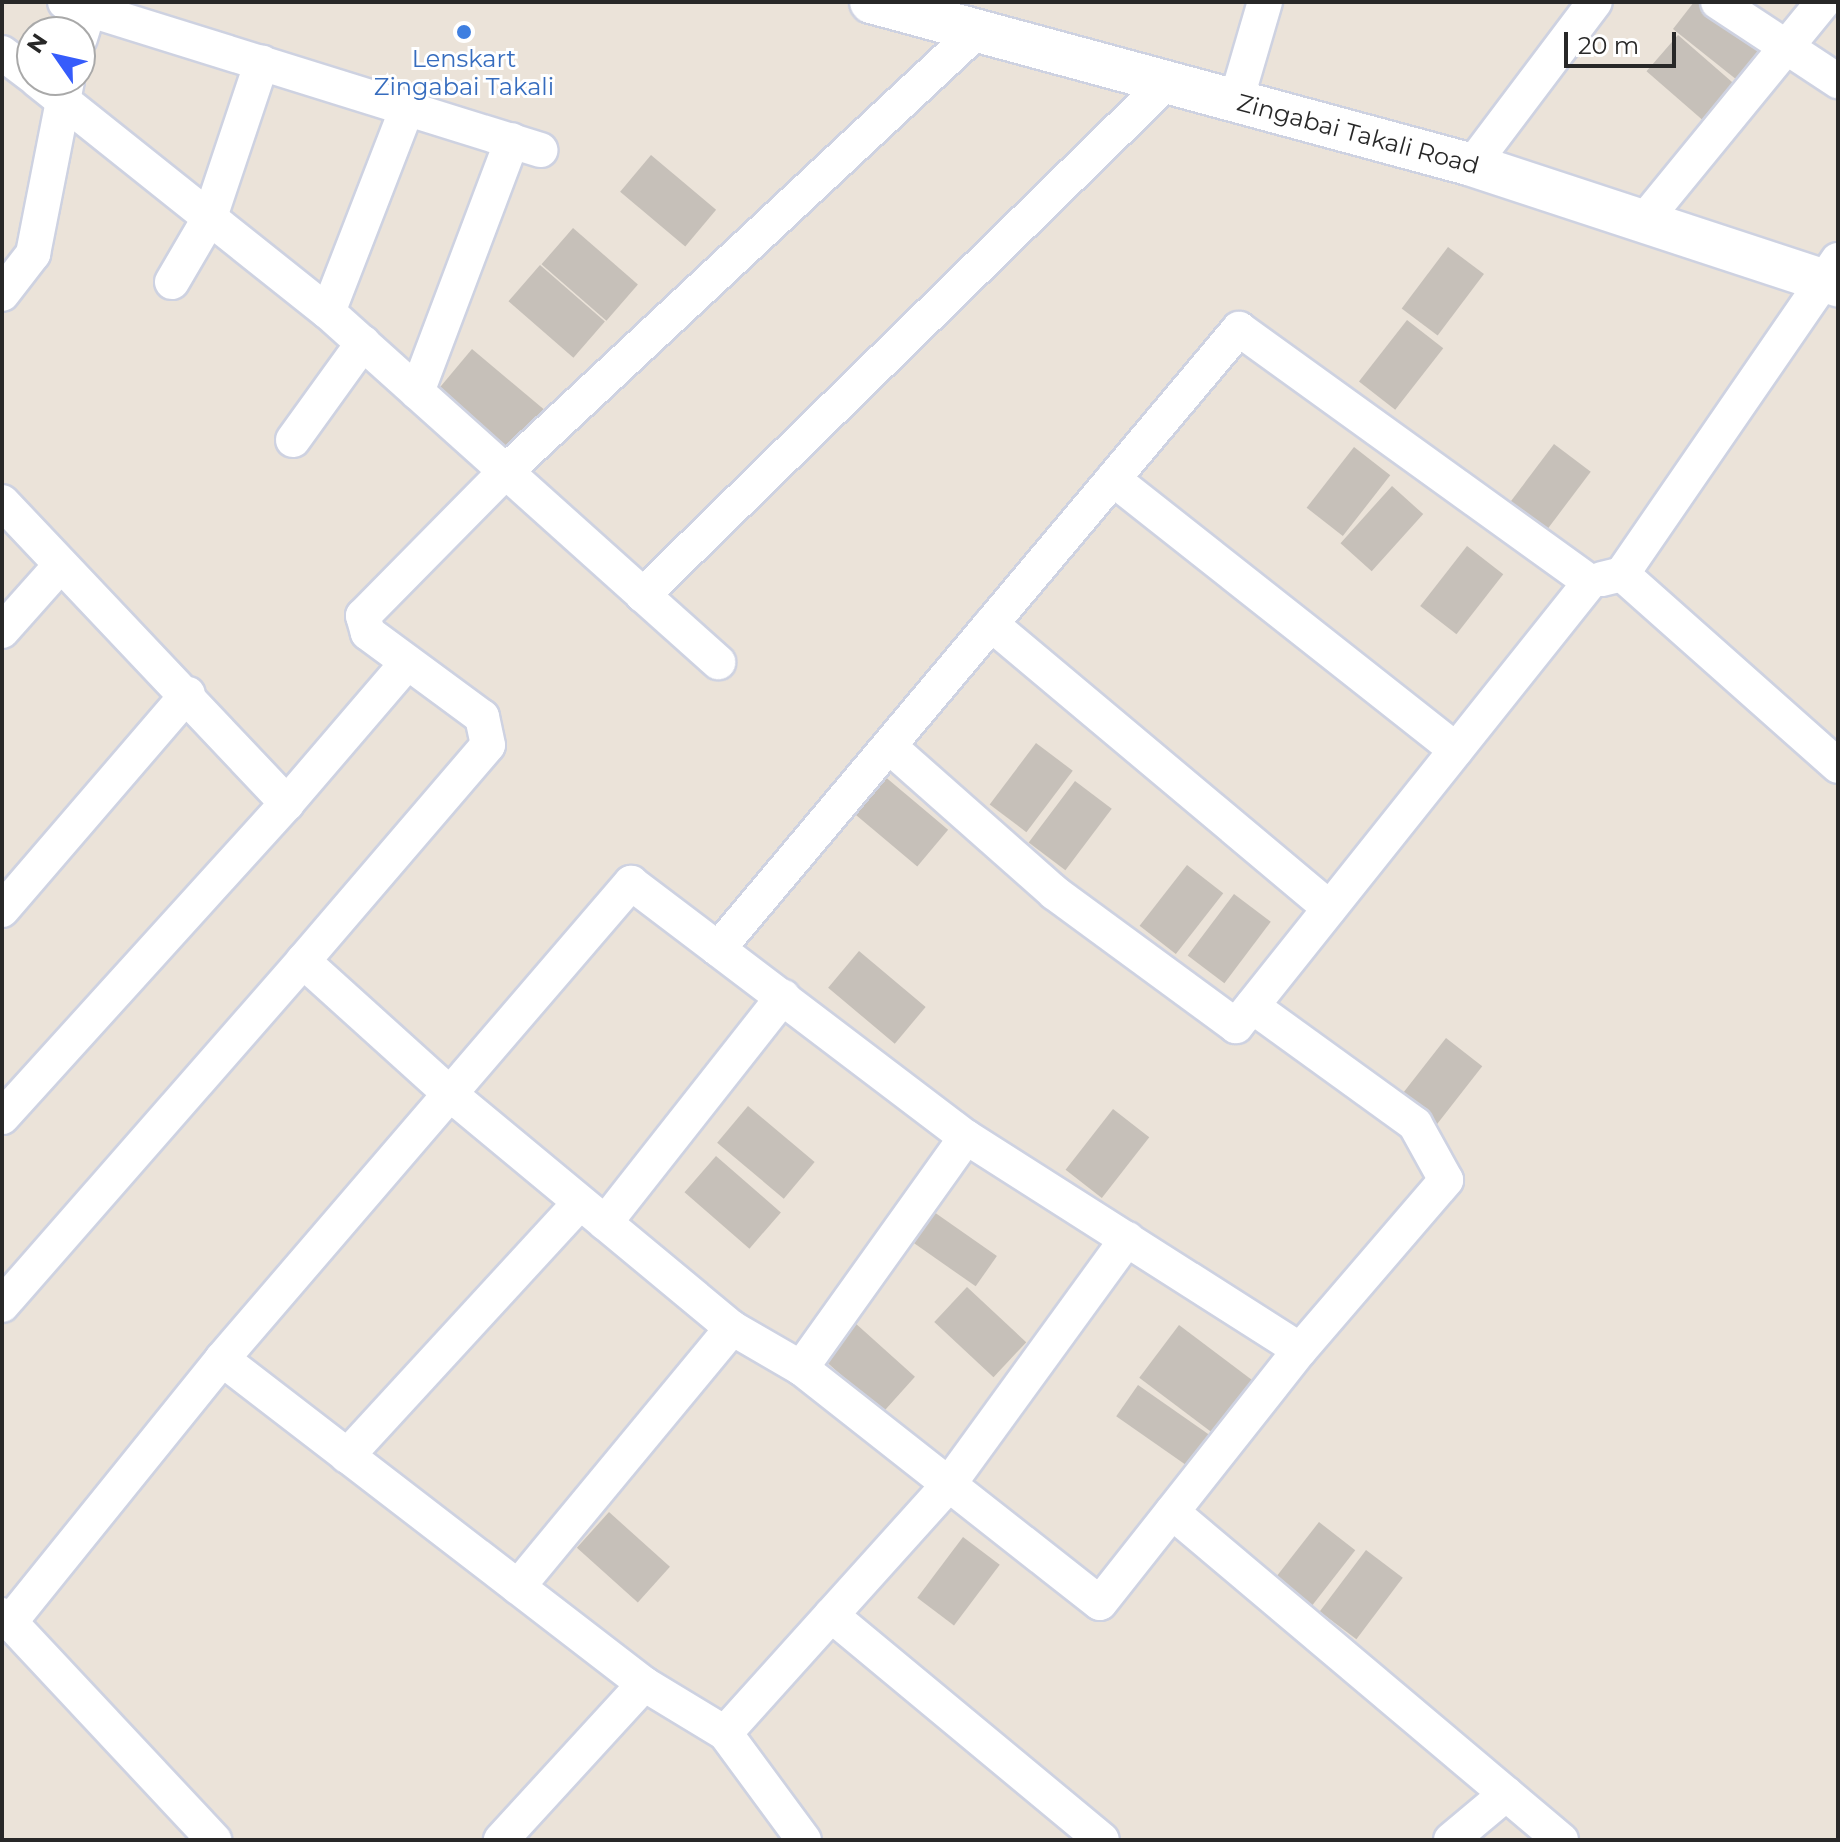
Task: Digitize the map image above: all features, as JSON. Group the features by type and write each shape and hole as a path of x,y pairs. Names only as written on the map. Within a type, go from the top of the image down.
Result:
{"street":[{"name":"Zingabai Takali Road","path":"871,2 1472,165 1643,222 1832,275"},
{"path":"1236,101 1265,2"},
{"path":"1472,165 1595,2"},
{"path":"1718,2 1838,81"},
{"path":"1643,222 1823,2"},
{"path":"81,13 262,62 526,145 417,392"},
{"path":"2,1305 488,745 482,717 368,633 363,616 503,474 977,31"},
{"path":"172,282 210,217 262,62"},
{"path":"643,595 1167,82"},
{"path":"2,294 33,254 48,96"},
{"path":"64,96 328,312 503,474 718,662"},
{"path":"328,312 407,108"},
{"path":"890,747 1055,893 1236,1026 1456,750 1606,578 1832,275"},
{"path":"718,949 1239,329 1606,578 1838,766"},
{"path":"293,440 363,343"},
{"path":"1113,479 1456,750"},
{"path":"2,502 60,566 188,694 287,803"},
{"path":"2,631 60,566"},
{"path":"991,624 1330,908"},
{"path":"2,1117 287,803 407,663"},
{"path":"2,910 188,694"},
{"path":"214,1840 6,1618 222,1359 631,883 966,1137 1300,1350"},
{"path":"303,961 450,1094 732,1328 801,1368 1100,1603 1300,1350 1446,1180 1415,1124 1252,1006"},
{"path":"347,1456 592,1213 783,997"},
{"path":"801,1368 966,1137"},
{"path":"725,1733 949,1484 1127,1239"},
{"path":"518,1587 732,1328"},
{"path":"222,1359 644,1684 725,1733 804,1840"},
{"path":"1172,1512 1561,1840"},
{"path":"831,1615 1102,1840"},
{"path":"501,1840 644,1684"},
{"path":"1451,1840 1506,1794"}],"building":[{"path":"1694,2 1708,2 1763,46 1737,80 1673,29"},
{"path":"1678,35 1738,87 1707,124 1647,71"},
{"path":"651,155 716,210 685,246 620,192"},
{"path":"573,228 638,284 606,321 542,264"},
{"path":"1448,247 1484,274 1438,336 1402,308"},
{"path":"540,265 605,321 573,358 509,301"},
{"path":"1407,320 1443,348 1395,410 1359,381"},
{"path":"472,349 547,412 510,456 435,393"},
{"path":"1554,444 1591,472 1544,533 1508,505"},
{"path":"1354,447 1390,475 1343,536 1307,508"},
{"path":"1392,486 1423,514 1372,571 1340,543"},
{"path":"1467,546 1503,574 1456,634 1420,606"},
{"path":"1036,743 1073,771 1026,832 990,804"},
{"path":"883,775 948,830 917,866 852,812"},
{"path":"1075,781 1112,809 1065,870 1029,842"},
{"path":"1187,865 1223,893 1176,954 1140,926"},
{"path":"1234,894 1271,922 1224,983 1188,955"},
{"path":"859,951 926,1007 895,1044 828,988"},
{"path":"1446,1038 1482,1066 1434,1128 1398,1099"},
{"path":"748,1106 815,1162 784,1199 717,1143"},
{"path":"1113,1109 1149,1137 1102,1198 1066,1170"},
{"path":"716,1156 781,1212 749,1249 685,1192"},
{"path":"924,1205 997,1256 976,1286 903,1235"},
{"path":"967,1287 1026,1342 994,1377 934,1322"},
{"path":"854,1322 915,1377 883,1413 822,1358"},
{"path":"1179,1325 1256,1383 1216,1435 1139,1378"},
{"path":"1138,1385 1212,1437 1190,1468 1116,1416"},
{"path":"609,1512 670,1567 638,1603 577,1548"},
{"path":"1319,1522 1355,1550 1308,1611 1272,1583"},
{"path":"963,1537 1000,1565 954,1625 917,1598"},
{"path":"1366,1550 1403,1578 1356,1639 1320,1611"}],"place":[{"name":"Lenskart Zingabai Takali","path":"464,32"}]}
